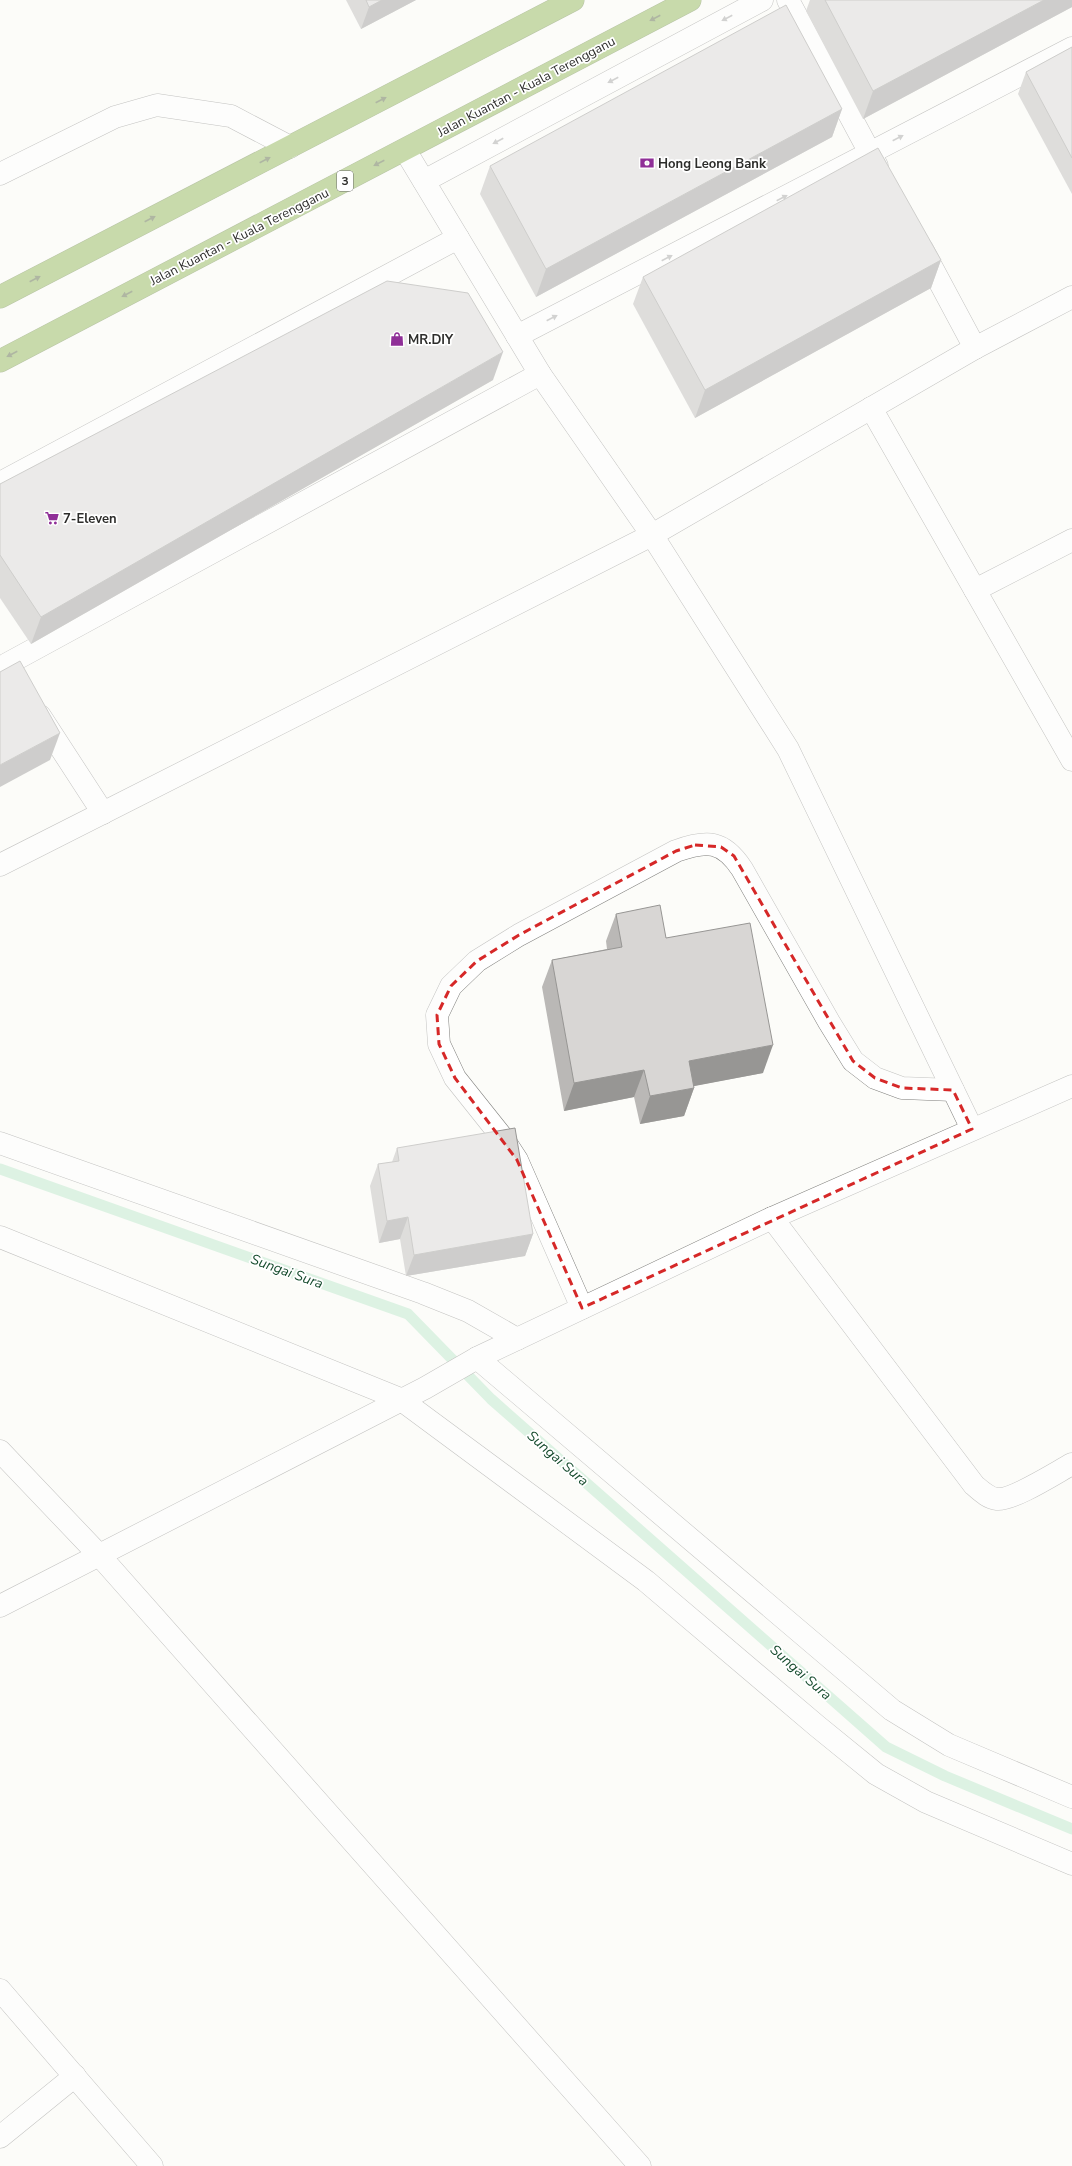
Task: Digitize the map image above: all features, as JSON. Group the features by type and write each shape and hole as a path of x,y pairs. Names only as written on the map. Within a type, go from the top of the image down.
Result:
{"highway":[{"path":"0,297 573,0"},
{"name":"Jalan Kuantan - Kuala Terengganu","path":"0,361 690,0"}],"street":[{"path":"424,181 762,0"},
{"path":"788,0 885,180"},
{"path":"517,336 1072,48"},
{"path":"0,174 115,116 157,105 231,116 290,146"},
{"path":"405,150 540,374 652,535 788,749 972,1129"},
{"path":"911,229 975,348"},
{"path":"0,483 458,238"},
{"path":"0,865 652,535 975,348 1072,297"},
{"path":"103,813 3,659 540,374"},
{"path":"871,408 975,590 1069,748"},
{"path":"975,590 1072,540"},
{"path":"582,1308 517,1160 502,1137 454,1078 439,1044 437,1015 451,986 477,962 519,935 676,851 695,845 707,844 721,847 734,856 853,1061 875,1078 902,1088 953,1090"},
{"path":"0,1606 100,1556 400,1399 424,1388 474,1360 517,1339 772,1218 1072,1086"},
{"path":"0,1143 468,1311 517,1339"},
{"path":"772,1218 974,1485 988,1496 998,1499 1011,1497 1072,1464"},
{"path":"0,1237 400,1399 646,1581 876,1774 926,1802 1072,1864"},
{"path":"474,1360 892,1710 949,1745 1072,1797"},
{"path":"0,1451 100,1556 640,2166"},
{"path":"0,1990 152,2166"},
{"path":"0,2137 75,2076"}],"highlighted area":[{"path":"695,845 721,847 734,856 853,1061 875,1078 902,1088 953,1090 972,1129 582,1308 517,1160 455,1078 439,1044 437,1015 451,986 477,961 519,935 676,851"}],"building":[{"path":"366,0 382,0 369,7"},
{"path":"825,0 1044,0 873,91"},
{"path":"786,5 842,109 546,269 490,166"},
{"path":"1072,47 1072,158 1026,72"},
{"path":"878,148 941,260 705,390 643,277"},
{"path":"387,281 468,293 503,352 41,617 0,555 0,484"},
{"path":"20,661 60,733 0,765 0,672"},
{"path":"660,905 666,938 750,923 773,1045 689,1061 694,1088 650,1096 644,1070 574,1083 552,960 622,947 616,914"},
{"path":"515,1128 533,1234 414,1255 408,1217 387,1221 378,1164 399,1161 397,1148"}],"waterway":[{"name":"Sungai Sura","path":"0,1169 408,1314 491,1399 886,1747 945,1776 1072,1829"}],"place":[{"name":"Hong Leong Bank","path":"647,163"},
{"name":"MR.DIY","path":"397,339"},
{"name":"7-Eleven","path":"52,518"}]}
